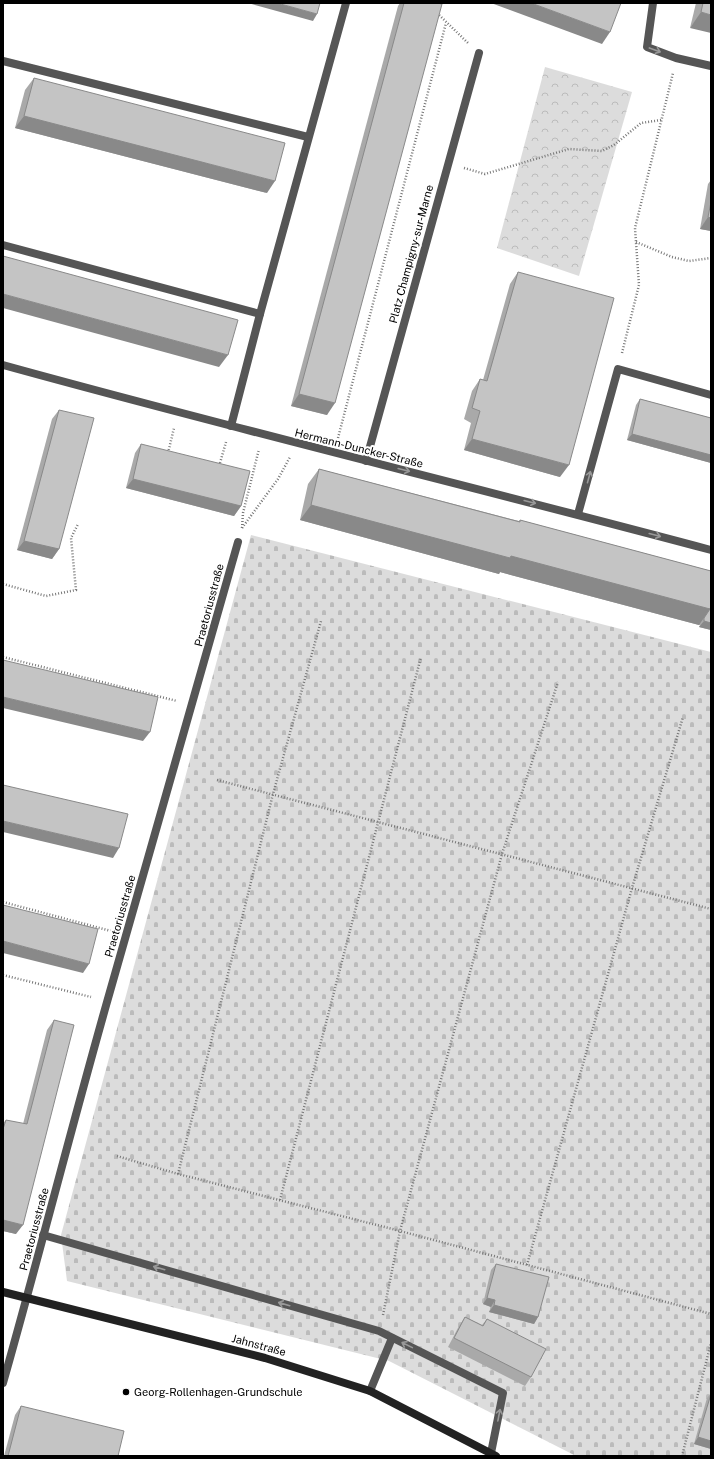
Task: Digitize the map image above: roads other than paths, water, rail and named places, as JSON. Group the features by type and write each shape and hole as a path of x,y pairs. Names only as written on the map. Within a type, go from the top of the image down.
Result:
{"main road":[{"name":"Jahnstraße","path":"3,1292 265,1358 370,1391 493,1455"}],"street":[{"path":"231,426 308,137 346,3"},
{"path":"653,3 648,48 676,58 711,66"},
{"name":"Platz Champigny-sur-Marne","path":"366,461 479,53"},
{"path":"3,61 308,137"},
{"path":"3,245 260,314"},
{"name":"Hermann-Duncker-Straße","path":"3,365 231,426 578,514 711,550"},
{"path":"578,514 618,369 711,395"},
{"name":"Praetoriusstraße","path":"3,1383 28,1298 43,1235 107,1001 193,705 238,542"},
{"path":"43,1235 379,1331 503,1393 493,1455"},
{"path":"370,1391 392,1338"}],"place":[{"name":"Georg-Rollenhagen-Grundschule","path":"126,1392"}]}
